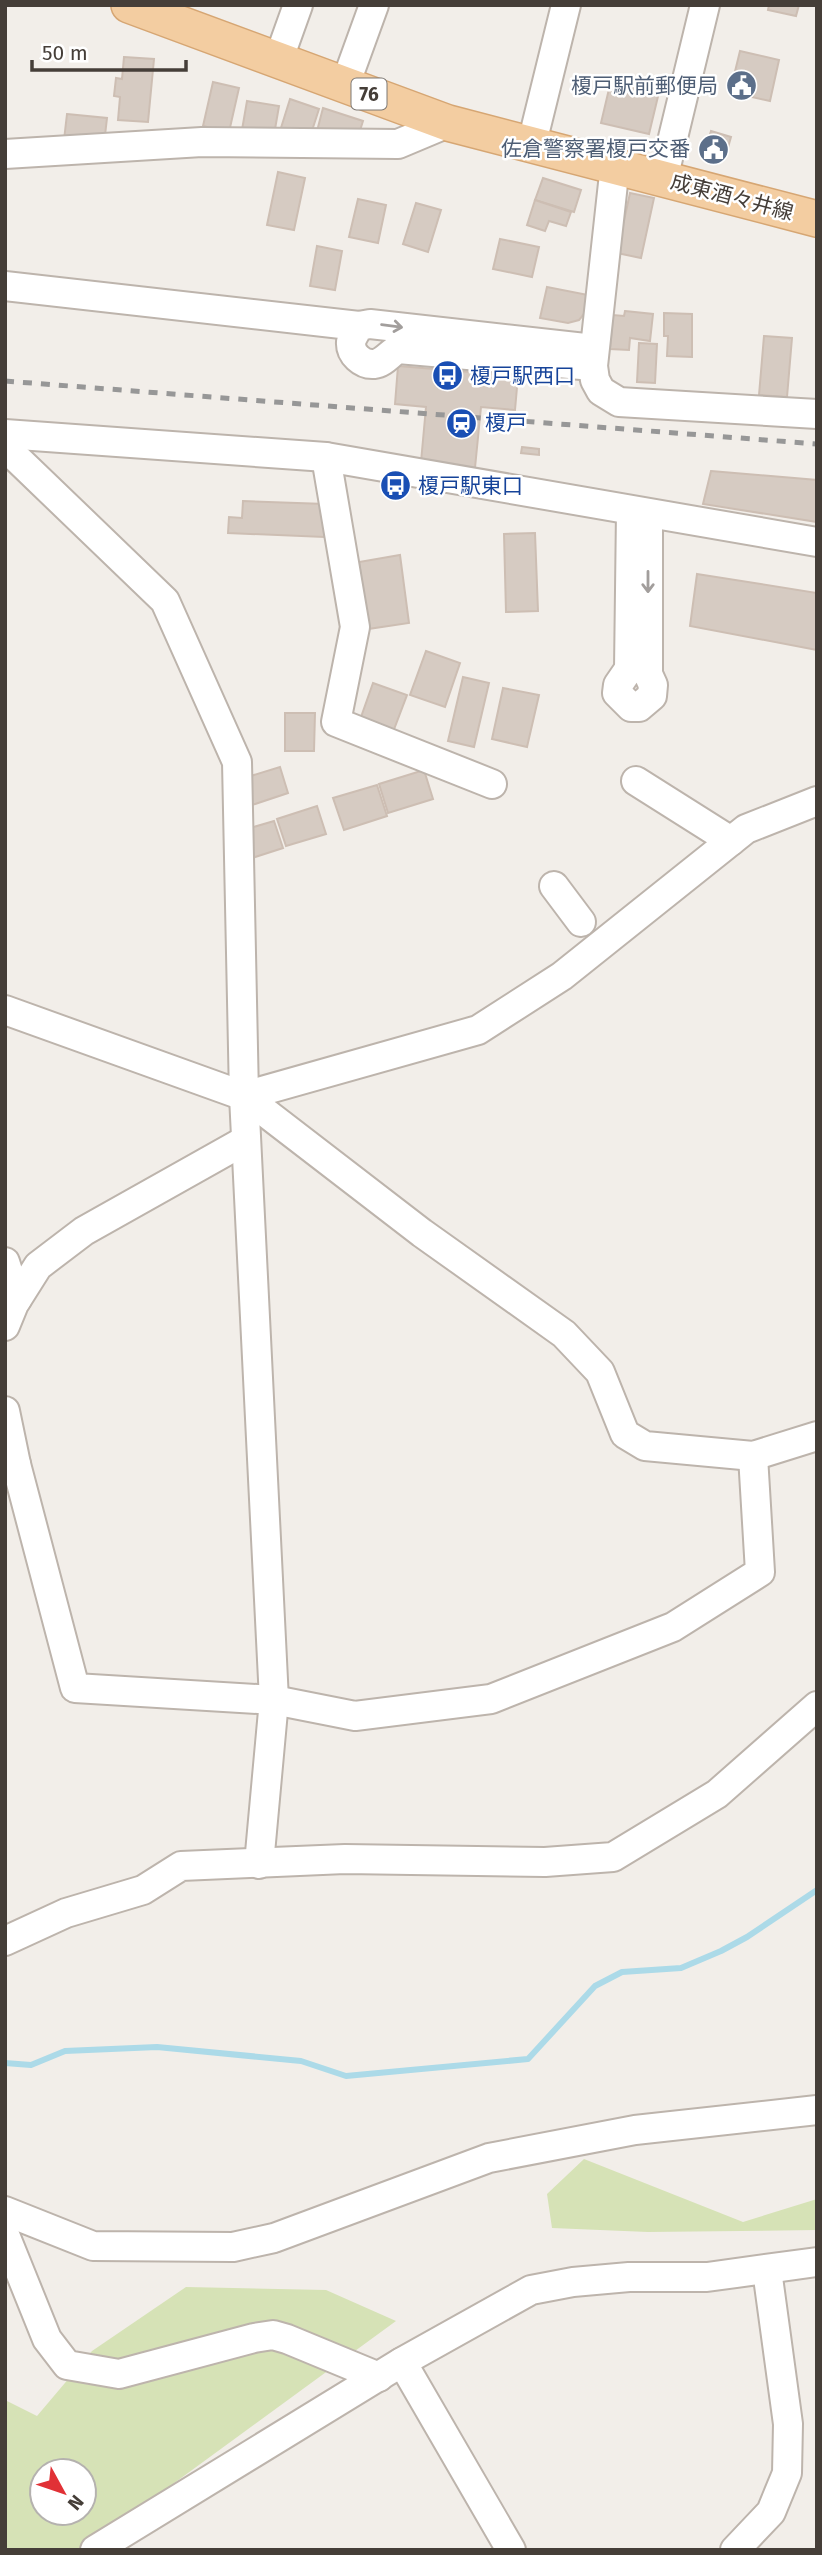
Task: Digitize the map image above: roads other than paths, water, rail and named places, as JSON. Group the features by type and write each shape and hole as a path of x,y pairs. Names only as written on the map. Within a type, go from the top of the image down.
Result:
{"main road":[{"name":"成東酒々井線","path":"133,6 448,123 817,219"}],"street":[{"path":"278,61 298,5"},
{"path":"345,85 374,5"},
{"path":"532,143 566,5"},
{"path":"663,179 705,5"},
{"path":"5,154 202,142 398,145 448,123"},
{"path":"615,165 593,358 595,380 601,391 618,402 817,414"},
{"path":"5,286 359,326 370,324 593,358"},
{"path":"359,326 351,342 353,353 362,362 372,364 383,361 398,349 593,358"},
{"path":"5,434 327,457 817,542"},
{"path":"5,447 164,601 237,762 244,1096 274,1700 259,1864"},
{"path":"327,457 355,627 337,722 492,784"},
{"path":"640,512 648,674 653,685 652,696 639,707 631,707 617,693 618,685 629,669 640,512"},
{"path":"636,780 731,841"},
{"path":"244,1096 478,1030 562,976 746,829 817,801"},
{"path":"554,886 581,922"},
{"path":"5,1010 244,1096 422,1233 564,1334 600,1372 625,1434 645,1446 753,1456 817,1436"},
{"path":"5,1326 17,1298 38,1266 84,1231 246,1140"},
{"path":"5,1262 17,1298"},
{"path":"5,1411 11,1466 75,1688 274,1700 355,1716 491,1699 673,1628 760,1572 753,1456"},
{"path":"5,1941 66,1913 143,1889 181,1866 345,1859 545,1862 613,1857 717,1794 817,1706"},
{"path":"5,2211 93,2246 233,2247 274,2238 489,2158 635,2130 817,2110"},
{"path":"5,2235 47,2339 68,2365 119,2374 273,2335 391,2370 511,2550"},
{"path":"95,2550 391,2370 531,2290 573,2281 707,2277 817,2262"},
{"path":"735,2550 771,2512 787,2473 788,2424 767,2270"}],"waterway":[{"path":"5,2063 31,2065 65,2051 157,2047 301,2061 346,2076 528,2059 595,1986 622,1972 681,1968 721,1951 747,1937 817,1890"}],"railway":[{"path":"5,381 817,444"}],"place":[{"name":"榎戸駅前郵便局","path":"741,86"},
{"name":"佐倉警察署榎戸交番","path":"713,149"},
{"name":"榎戸駅西口","path":"447,376"},
{"name":"榎戸","path":"462,423"},
{"name":"榎戸駅東口","path":"395,486"}]}
